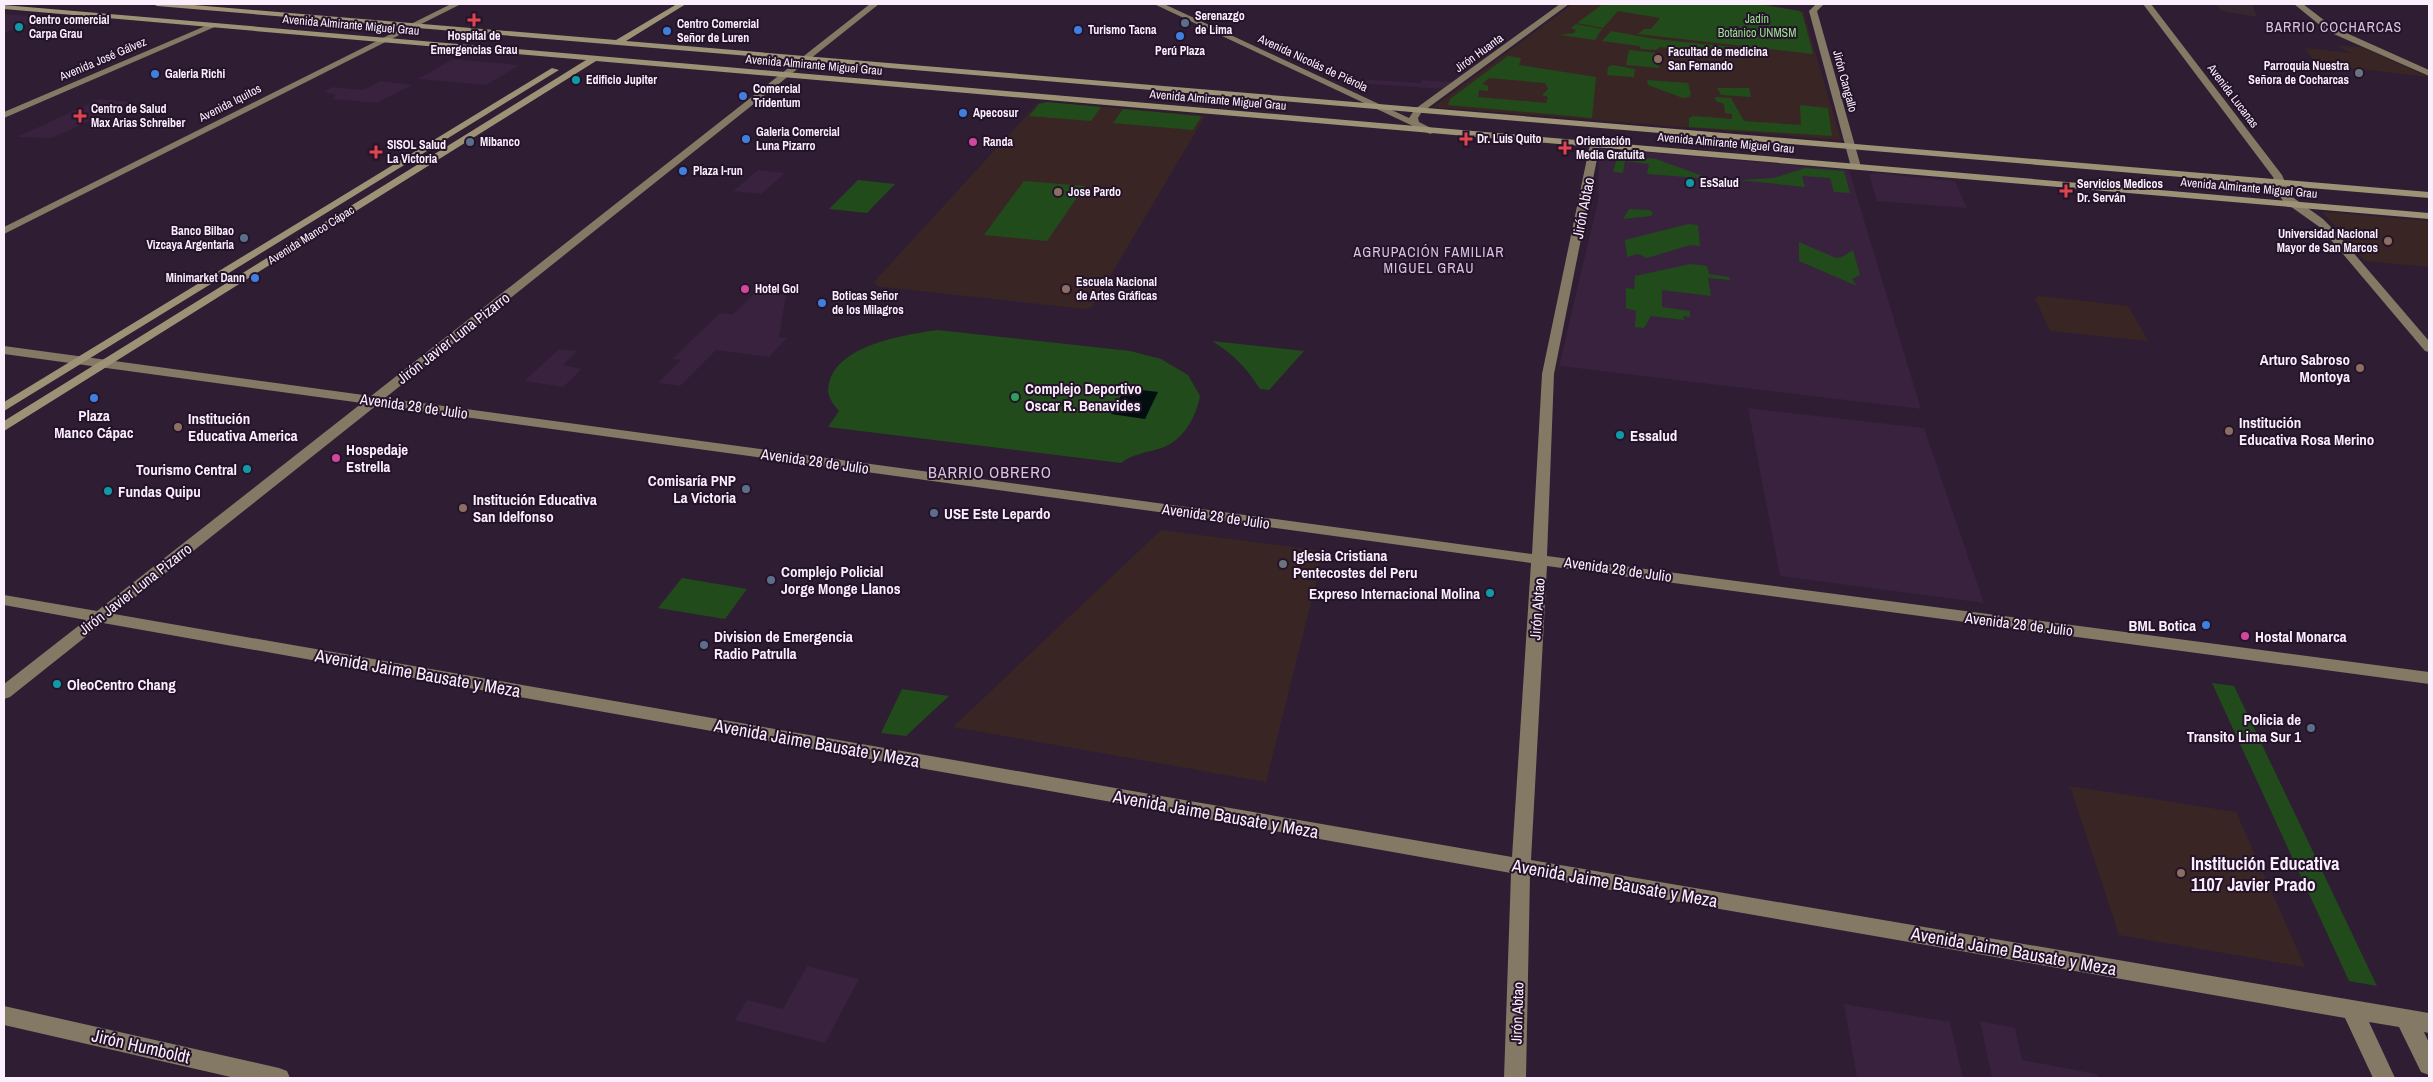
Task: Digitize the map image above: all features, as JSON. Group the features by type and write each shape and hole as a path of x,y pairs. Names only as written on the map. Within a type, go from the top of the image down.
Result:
{"main road":[{"name":"Avenida Almirante Miguel Grau","path":"158,4 2429,195"},
{"name":"Avenida Iquitos","path":"4,231 379,38 398,25 442,4"},
{"name":"Avenida Iquitos","path":"4,222 379,38 412,26 457,4"},
{"name":"Avenida Manco Cápac","path":"4,427 682,4"},
{"name":"Jirón Javier Luna Pizarro","path":"4,693 875,4"},
{"name":"Avenida Nicolás de Piérola","path":"1158,4 1430,131"},
{"name":"Avenida Nicolás de Piérola","path":"1174,4 1404,108"},
{"name":"Jirón Huanta","path":"1419,110 1565,4"},
{"name":"Jirón Cangallo","path":"1820,4 1813,11 1855,165"},
{"name":"Avenida Lucanas","path":"2147,4 2278,177 2279,190 2293,204"},
{"path":"2298,4 2330,29 2429,73"},
{"name":"Avenida Almirante Miguel Grau","path":"4,7 213,26 580,55 1430,131 1855,165 2429,216"},
{"name":"Avenida José Gálvez","path":"4,109 202,25"},
{"name":"Avenida José Gálvez","path":"4,115 213,26"},
{"name":"Avenida Manco Cápac","path":"4,407 618,31"},
{"path":"1329,85 1343,80"},
{"path":"1417,125 1413,118 1419,110"},
{"name":"Jirón Abtao","path":"1515,1078 1521,867 1540,559 1548,374 1595,144"},
{"path":"2293,204 2309,212 2326,228 2429,348"},
{"name":"Avenida 28 de Julio","path":"4,350 2429,678"},
{"name":"Avenida Jaime Bausate y Meza","path":"4,600 1521,867 2429,1023"},
{"path":"2352,1010 2384,1078"},
{"name":"Jirón Humboldt","path":"4,1015 279,1078"},
{"path":"2406,1019 2429,1065"}],"shaded area":[{"name":"Facultad de medicina San Fernando","path":"1573,4 1763,4 1803,11 1841,140 1433,107"},
{"path":"2216,4 2252,4 2257,17 2221,11"},
{"path":"4,14 46,17 4,33"},
{"path":"2337,46 2362,47 2428,77 2316,64 2305,48 2351,53"},
{"path":"453,59 520,65 486,85 418,79"},
{"path":"1358,79 1421,83 1422,80 1452,82 1443,89 1357,83"},
{"path":"381,81 412,85 377,103 332,99 336,95 323,92 333,87 363,90"},
{"name":"Centro de Salud Max Arias Schreiber","path":"99,99 131,102 52,138 17,137"},
{"name":"Jose Pardo","path":"1046,102 1205,116 1092,307 1085,309 876,286 878,284 873,283 1038,103"},
{"path":"1599,148 1849,170 1921,409 1559,366 1598,201"},
{"path":"758,170 785,173 761,194 733,191"},
{"path":"1875,173 1955,181 1967,208 1877,201 1869,175"},
{"name":"Universidad Nacional Mayor de San Marcos","path":"2324,212 2429,221 2429,267 2365,261"},
{"path":"757,291 786,295 779,337 787,338 769,357 716,350 680,386 658,383 681,360 672,359 720,313 733,314"},
{"path":"2039,296 2128,306 2148,341 2050,331 2035,298"},
{"path":"559,349 577,351 563,365 582,369 563,387 524,381"},
{"path":"1125,388 1158,392 1145,419 1111,414"},
{"path":"1748,408 1924,428 1984,603 1780,576"},
{"path":"1161,530 1324,551 1266,782 953,727"},
{"name":"Institución Educativa 1107 Javier Prado","path":"2070,786 2236,812 2305,967 2119,935"},
{"path":"807,966 859,979 825,1043 735,1020 747,1000 783,1009"},
{"path":"1844,1004 1950,1022 1963,1078 1857,1078"},
{"path":"1980,1021 2015,1028 2022,1060 2097,1074 2098,1078 1992,1078"}],"green space":[{"name":"Jadín Botánico UNMSM","path":"1603,4 1758,4 1799,11 1802,13 1813,54 1638,34 1644,29 1651,29 1660,18 1618,11 1603,28 1577,23"},
{"path":"1576,24 1602,29 1595,40 1560,35 1574,33 1576,30 1571,28"},
{"path":"1611,31 1655,39 1752,49 1749,54 1702,49 1694,56 1686,55 1683,50 1660,47 1656,50 1641,49 1639,46 1602,41"},
{"path":"1629,50 1656,53 1659,68 1626,65"},
{"path":"1508,56 1521,58 1519,65 1596,77 1592,118 1448,105 1450,99","holes":["1489,78 1545,83 1548,89 1542,95 1548,97 1546,103 1478,97 1479,90 1488,91 1488,86 1482,84"]},
{"path":"1612,65 1635,69 1634,77 1607,75 1608,67"},
{"path":"1647,80 1688,83 1691,94 1689,97 1683,98 1648,85"},
{"path":"1717,88 1749,88 1751,97 1721,95"},
{"path":"1715,97 1731,98 1744,121 1801,125 1800,105 1828,108 1832,136 1689,127 1689,118 1693,116 1732,119 1732,114 1725,113 1724,104 1716,101"},
{"path":"1047,102 1101,107 1091,121 1029,116 1039,104"},
{"path":"1123,109 1201,117 1193,130 1113,123"},
{"path":"1626,156 1656,159 1711,179 1647,174 1649,164 1625,161 1623,173 1613,172 1617,158"},
{"path":"1805,168 1844,171 1850,193 1834,192 1830,178 1802,176 1805,187 1739,180 1774,178"},
{"path":"858,180 895,184 867,213 829,209"},
{"path":"1024,181 1085,186 1047,241 984,235"},
{"path":"1629,209 1653,212 1651,216 1623,219"},
{"path":"1688,224 1698,225 1700,246 1690,245 1647,258 1638,254 1627,257 1625,240"},
{"path":"1799,242 1836,258 1842,257 1853,250 1860,275 1852,279 1857,286 1799,261"},
{"path":"1690,264 1707,266 1709,274 1729,277 1730,280 1708,278 1711,296 1662,290 1662,307 1690,311 1690,317 1683,316 1684,320 1651,316 1644,328 1635,327 1636,311 1626,308 1626,288 1634,289 1635,276"},
{"name":"Complejo Deportivo Oscar R. Benavides","path":"937,330 1130,351 1161,359 1188,375 1200,396 1198,404 1191,421 1174,441 1167,446 1134,456 1121,463 828,427 839,411 829,396 829,382 837,368 847,358 876,343"},
{"path":"1212,341 1304,351 1269,390 1260,389 1239,362"},
{"path":"682,578 747,589 725,619 658,608"},
{"path":"2212,683 2234,686 2377,986 2349,981"},
{"path":"902,689 949,696 906,736 881,733"}],"place":[{"name":"Hospital de Emergencias Grau","path":"474,20"},
{"name":"Serenazgo de Lima","path":"1185,23"},
{"name":"Centro comercial Carpa Grau","path":"19,27"},
{"name":"Turismo Tacna","path":"1078,30"},
{"name":"Centro Comercial Señor de Luren","path":"667,31"},
{"name":"Perú Plaza","path":"1180,36"},
{"name":"Facultad de medicina San Fernando","path":"1658,59"},
{"name":"Parroquia Nuestra Señora de Cocharcas","path":"2359,73"},
{"name":"Galeria Richi","path":"155,74"},
{"name":"Edificio Jupiter","path":"576,80"},
{"name":"Comercial Tridentum","path":"743,96"},
{"name":"Apecosur","path":"963,113"},
{"name":"Centro de Salud Max Arias Schreiber","path":"80,116"},
{"name":"Galeria Comercial Luna Pizarro","path":"746,139"},
{"name":"Dr. Luis Quito","path":"1466,139"},
{"name":"Mibanco","path":"470,142"},
{"name":"Randa","path":"973,142"},
{"name":"Orientación Media Gratuita","path":"1565,148"},
{"name":"SISOL Salud La Victoria","path":"376,152"},
{"name":"Plaza I-run","path":"683,171"},
{"name":"EsSalud","path":"1690,183"},
{"name":"Servicios Medicos Dr. Serván","path":"2066,191"},
{"name":"Jose Pardo","path":"1058,192"},
{"name":"Banco Bilbao Vizcaya Argentaria","path":"244,238"},
{"name":"Universidad Nacional Mayor de San Marcos","path":"2388,241"},
{"name":"Minimarket Dann","path":"255,278"},
{"name":"Hotel Gol","path":"745,289"},
{"name":"Escuela Nacional de Artes Gráficas","path":"1066,289"},
{"name":"Boticas Señor de los Milagros","path":"822,303"},
{"name":"Arturo Sabroso Montoya","path":"2360,368"},
{"name":"Complejo Deportivo Oscar R. Benavides","path":"1015,397"},
{"name":"Plaza Manco Cápac","path":"94,398"},
{"name":"Institución Educativa America","path":"178,427"},
{"name":"Institución Educativa Rosa Merino","path":"2229,431"},
{"name":"Essalud","path":"1620,435"},
{"name":"Hospedaje Estrella","path":"336,458"},
{"name":"Tourismo Central","path":"247,469"},
{"name":"Comisaría PNP La Victoria","path":"746,489"},
{"name":"Fundas Quipu","path":"108,491"},
{"name":"Institución Educativa San Idelfonso","path":"463,508"},
{"name":"USE Este Lepardo","path":"934,513"},
{"name":"Iglesia Cristiana Pentecostes del Peru","path":"1283,564"},
{"name":"Complejo Policial Jorge Monge Llanos","path":"771,580"},
{"name":"Expreso Internacional Molina","path":"1490,593"},
{"name":"BML Botica","path":"2206,625"},
{"name":"Hostal Monarca","path":"2245,636"},
{"name":"Division de Emergencia Radio Patrulla","path":"704,645"},
{"name":"OleoCentro Chang","path":"57,684"},
{"name":"Policia de Transito Lima Sur 1","path":"2311,728"},
{"name":"Institución Educativa 1107 Javier Prado","path":"2181,873"}],"district":[{"name":"BARRIO COCHARCAS","path":"2334,27"},
{"name":"AGRUPACIÓN FAMILIAR MIGUEL GRAU","path":"1429,260"},
{"name":"BARRIO OBRERO","path":"990,472"}]}
